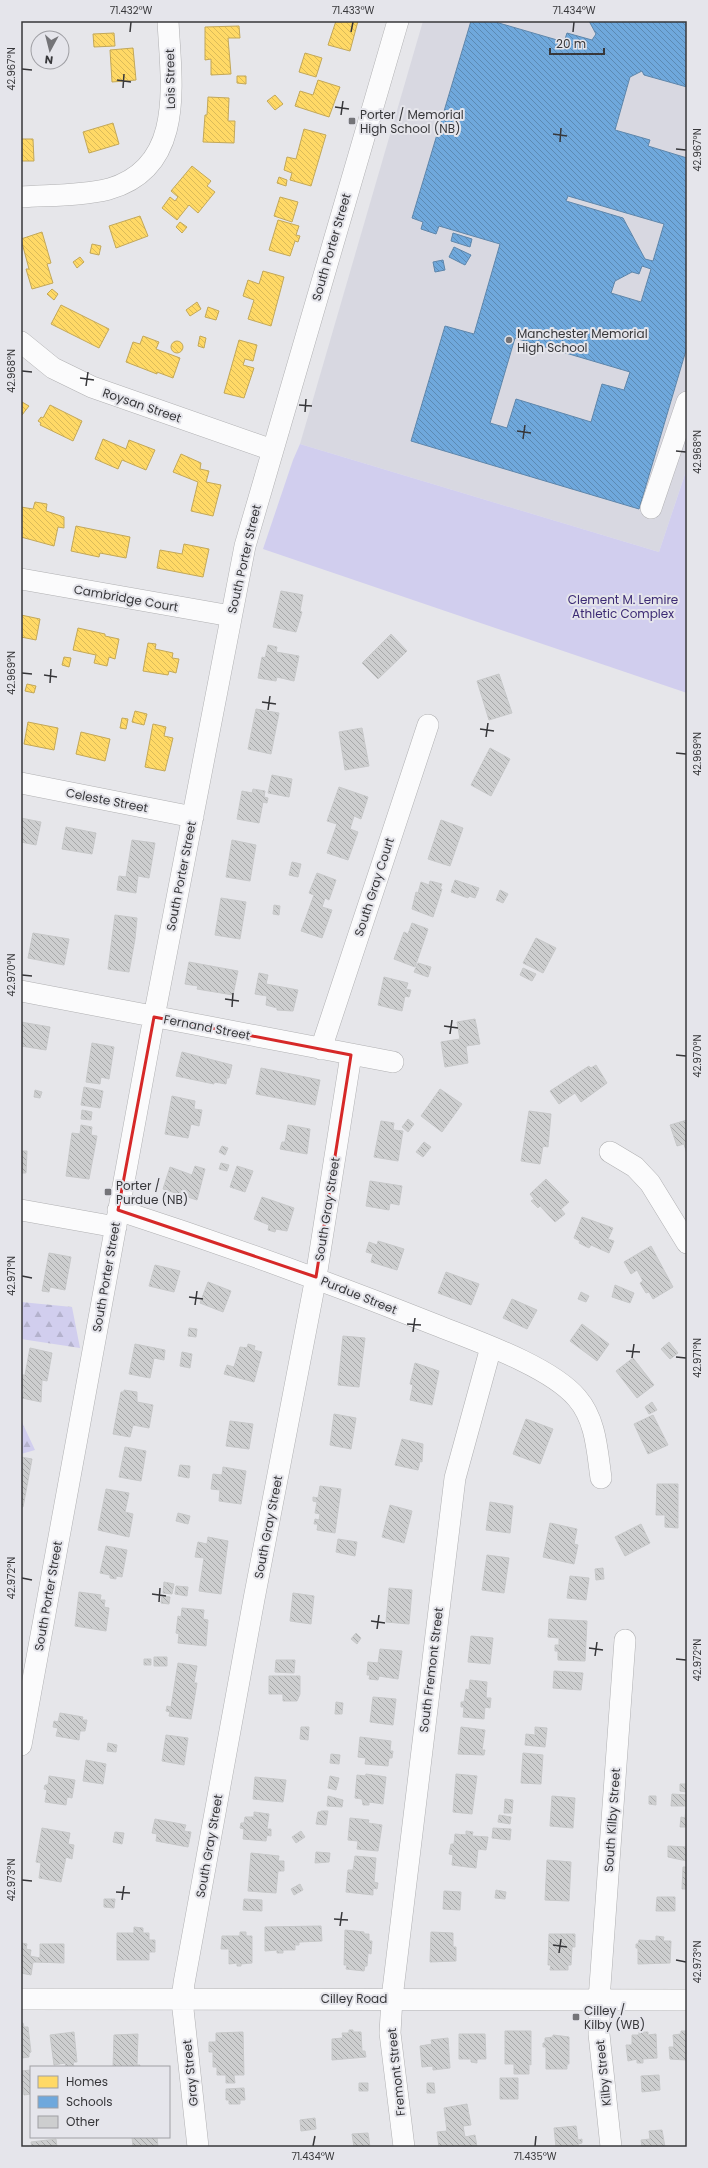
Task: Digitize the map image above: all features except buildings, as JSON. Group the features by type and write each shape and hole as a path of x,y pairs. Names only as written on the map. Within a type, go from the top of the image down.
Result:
{"street":[{"name":"Lois Street","path":"21,197 89,193 110,189 129,181 146,168 159,151 167,130 171,110 168,21"},
{"name":"South Porter Street","path":"21,1745 154,1017 245,546 398,21"},
{"name":"Roysan Street","path":"21,342 53,368 92,387 272,450"},
{"path":"650,508 687,402"},
{"name":"Cambridge Court","path":"21,579 231,616"},
{"name":"South Gray Court","path":"321,1049 428,725"},
{"name":"Celeste Street","path":"21,783 193,817"},
{"name":"Fernand Street","path":"21,991 393,1062"},
{"name":"South Gray Street","path":"182,2000 252,1607 316,1277 352,1054"},
{"path":"610,1152 635,1168 650,1183 687,1243"},
{"name":"Purdue Street","path":"21,1210 117,1218 316,1277 491,1347 534,1367 560,1383 577,1397 590,1416 601,1478"},
{"name":"South Fremont Street","path":"392,1998 455,1478 491,1347"},
{"name":"South Kilby Street","path":"599,2000 625,1640"},
{"name":"Cilley Road","path":"21,1999 182,2000 392,1998 687,2000"},
{"name":"Fremont Street","path":"392,1998 390,2033 404,2147"},
{"name":"Gray Street","path":"182,2000 198,2147"},
{"name":"Kilby Street","path":"599,2000 599,2034 611,2147"}],"highlighted area":[{"path":"154,1017 351,1055 316,1277 118,1210"}],"shaded area":[{"name":"Manchester Memorial High School","path":"423,21 687,21 687,468 659,552 300,444"}],"green space":[{"name":"Clement M. Lemire Athletic Complex","path":"300,444 659,552 687,468 687,693 263,549 293,460"},
{"path":"21,1302 72,1307 80,1348 21,1339"},
{"path":"21,1420 35,1450 21,1454"}],"place":[{"name":"Porter / Memorial High School (NB)","path":"352,121"},
{"name":"Manchester Memorial High School","path":"509,340"},
{"name":"Porter / Purdue (NB)","path":"108,1192"},
{"name":"Cilley / Kilby (WB)","path":"576,2017"}]}
